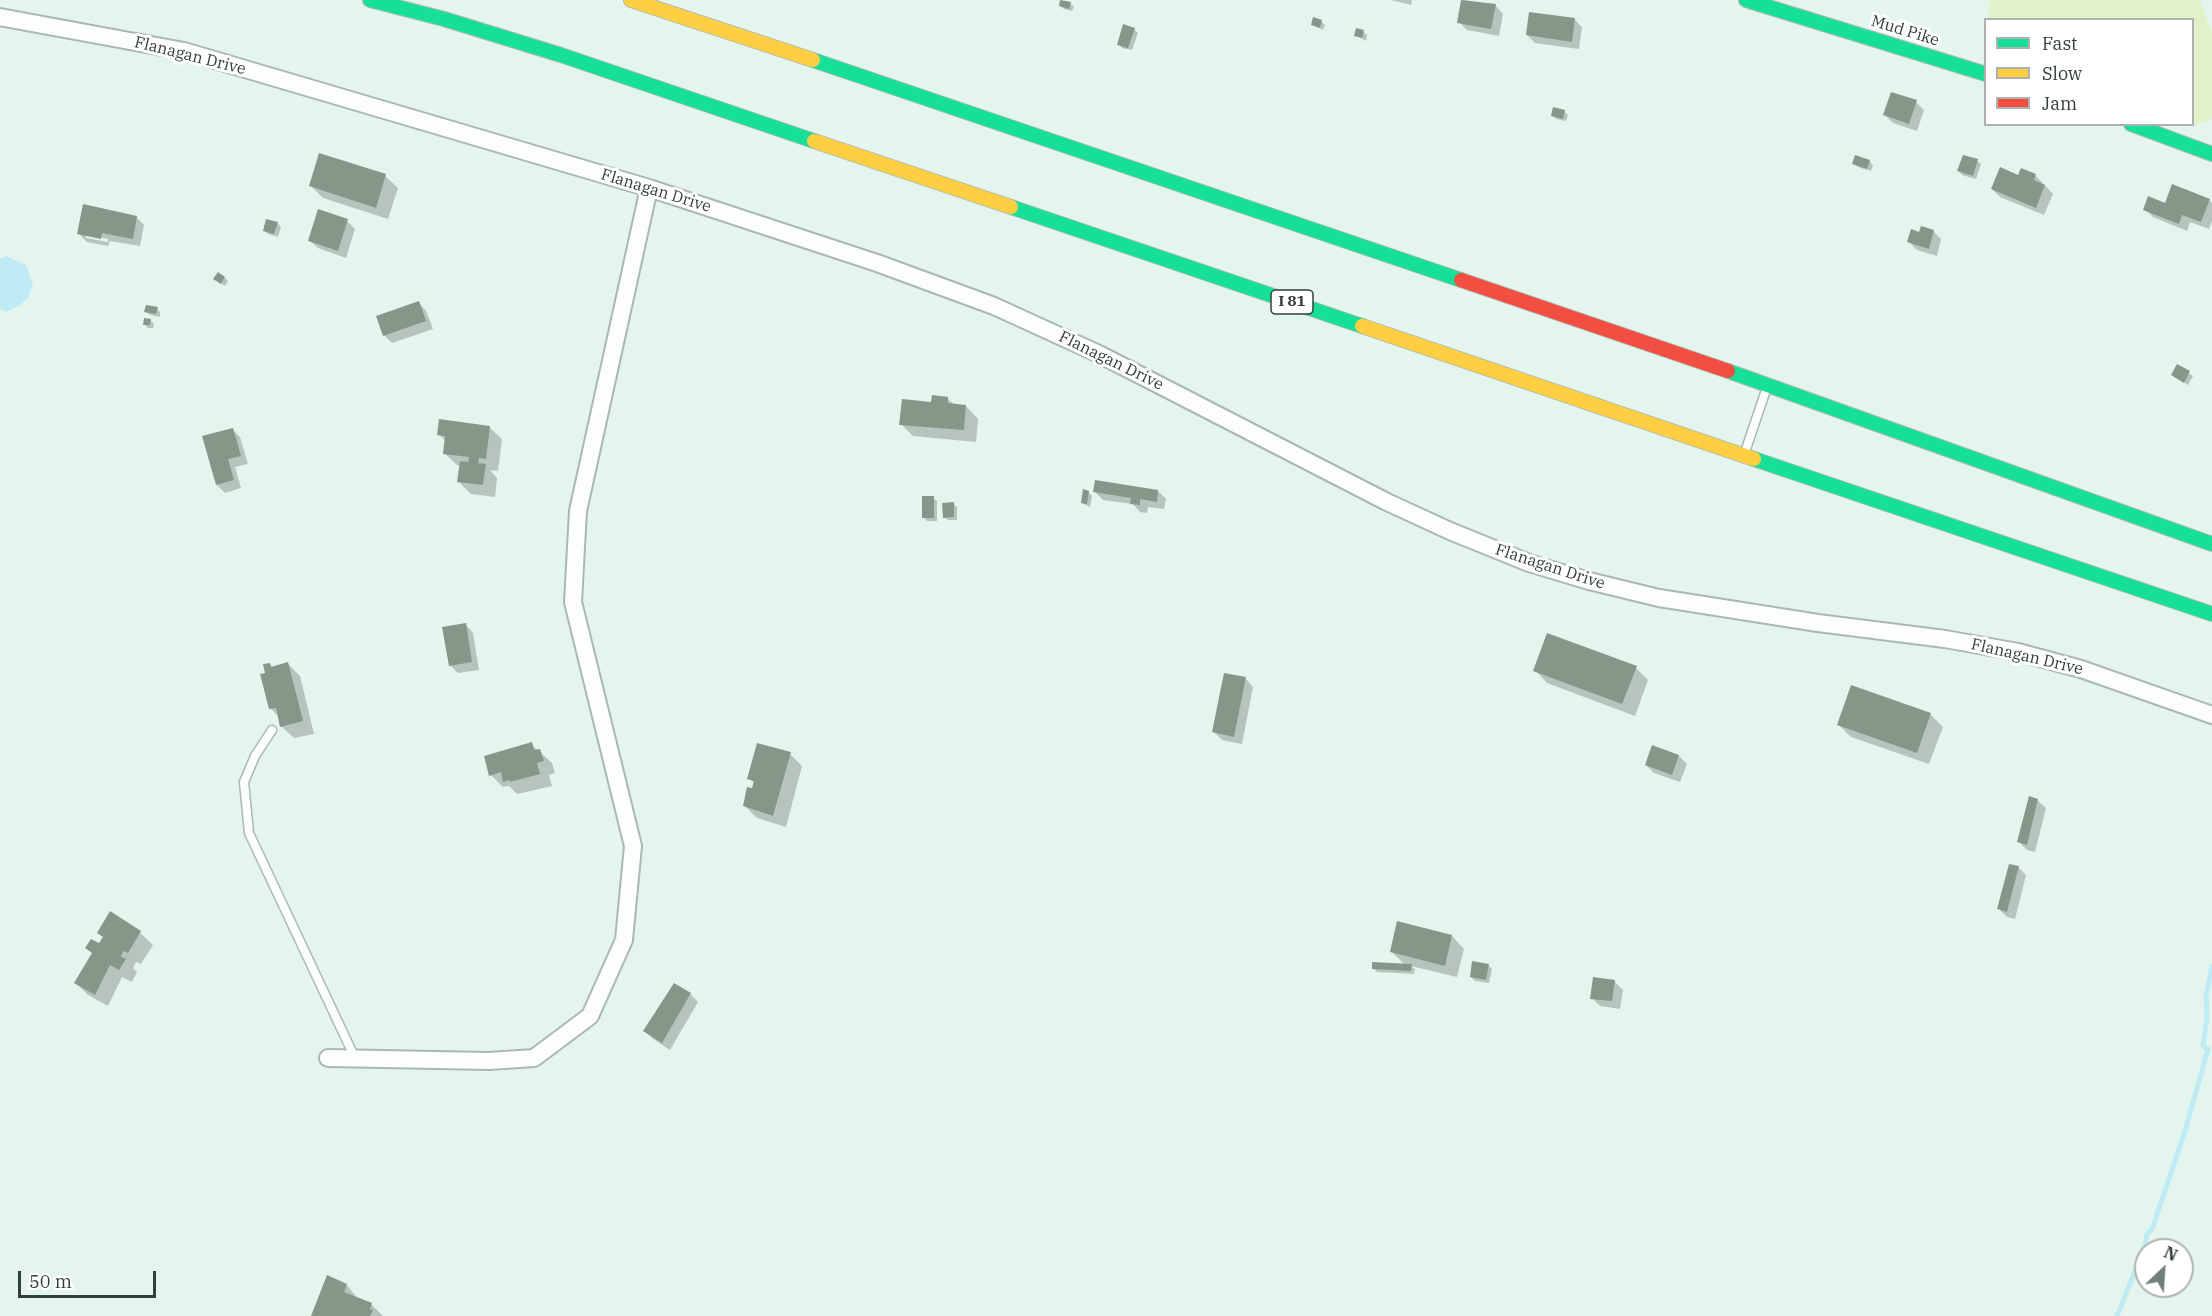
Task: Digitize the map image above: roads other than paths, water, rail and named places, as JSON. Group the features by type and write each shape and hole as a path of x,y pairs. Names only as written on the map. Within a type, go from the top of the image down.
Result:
{"main road":[{"name":"I 81","path":"370,0 444,19 561,55 2212,614"},
{"path":"631,0 732,32 1768,384 2212,544"},
{"name":"Mud Pike","path":"1746,0 1984,73"},
{"path":"2136,126 2212,154"}],"street":[{"name":"Flanagan Drive","path":"0,16 184,51 650,188 877,263 994,306 1100,354 1387,502 1521,560 1588,581 1659,598 1818,623 1945,639 2018,652 2081,669 2212,715"},
{"path":"328,1058 489,1061 534,1058 590,1016 624,940 633,846 573,602 578,511 650,188"}],"lane":[{"path":"1744,456 1768,384"},
{"path":"272,730 255,756 244,782 249,833 355,1059"}],"water":[{"path":"6,256 26,265 33,285 28,298 6,312 0,309 0,259"}],"waterway":[{"path":"2117,1316 2144,1249 2147,1234 2152,1229 2185,1131 2208,1049 2203,1046 2207,1019 2206,996 2212,966"}]}
